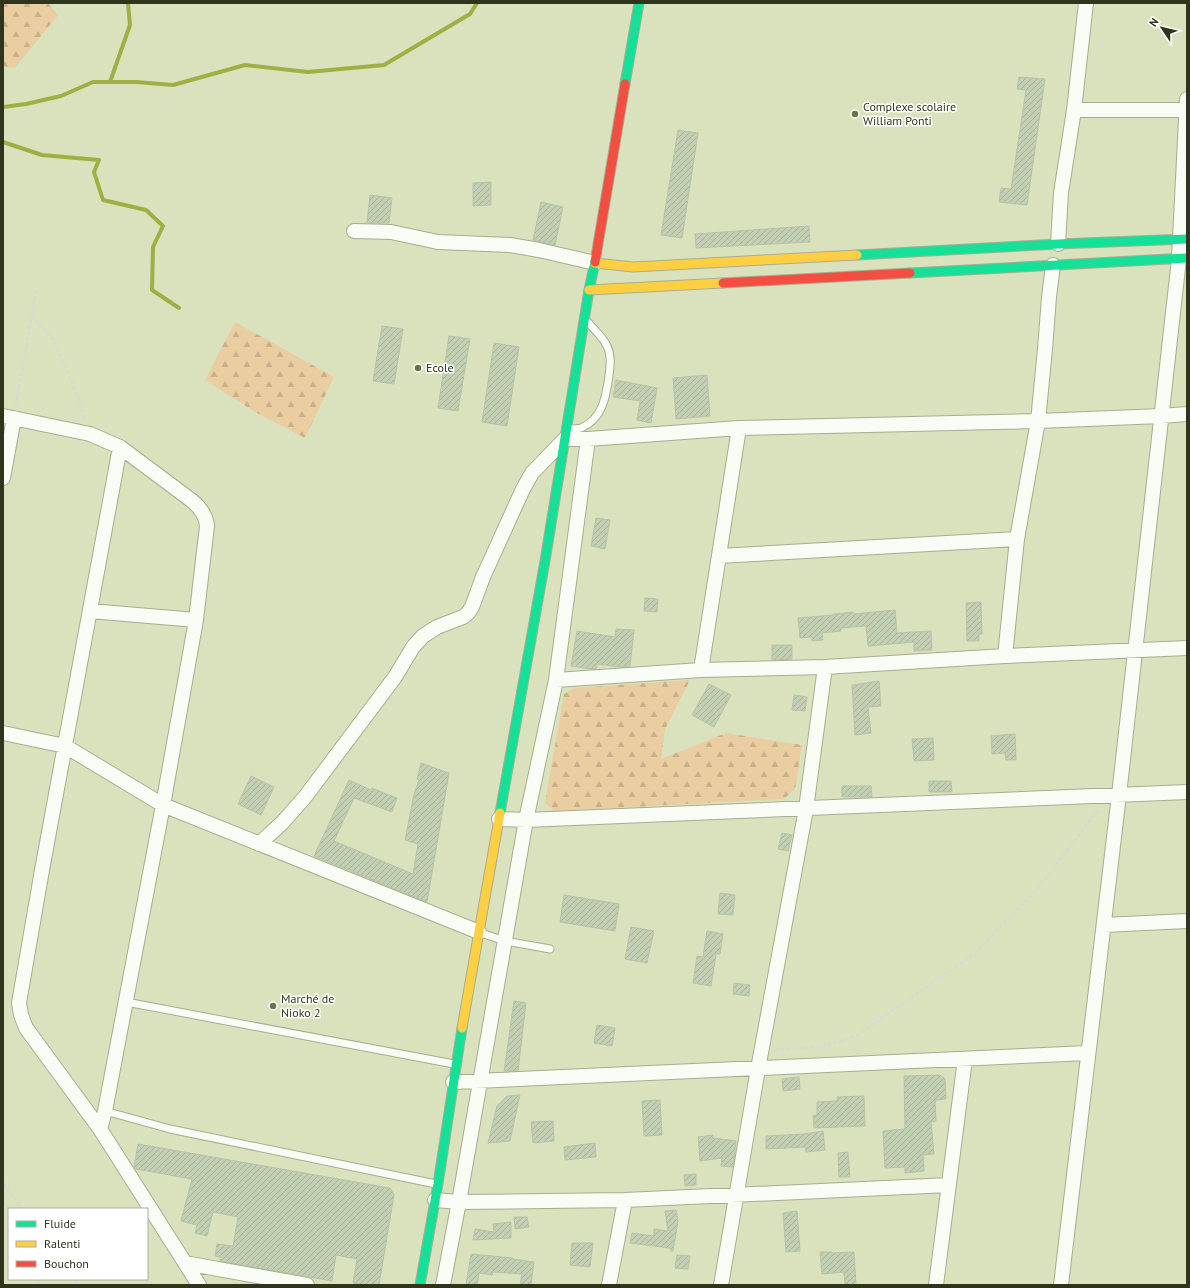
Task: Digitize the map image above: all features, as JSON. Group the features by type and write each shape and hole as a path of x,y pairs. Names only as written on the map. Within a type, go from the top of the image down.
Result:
{"main road":[{"path":"420,1285 438,1184 456,1064 545,561 584,319 595,263 639,3"},
{"path":"595,263 633,267 1058,244 1183,239"},
{"path":"589,290 1183,258"}],"street":[{"path":"1058,244 1061,193 1074,110 1086,3"},
{"path":"1061,1285 1119,795 1161,416 1183,258 1186,104 1074,110"},
{"path":"354,232 391,232 438,242 512,251 539,250 595,263"},
{"path":"1005,656 1017,538 1038,421 1053,265"},
{"path":"259,844 305,797 395,677 413,647 424,636 437,627 463,617 468,613 472,607 483,577 523,489 532,473 566,434 588,439 739,428 1038,421 1187,414"},
{"path":"3,478 8,417 90,434 120,447 197,505 206,518 207,526 196,620 126,1002 105,1111 100,1129"},
{"path":"701,670 739,428"},
{"path":"443,1285 526,820 556,680 588,439"},
{"path":"120,447 19,1003 21,1015 26,1028 100,1129 199,1285"},
{"path":"719,556 1017,538"},
{"path":"90,611 196,620"},
{"path":"556,680 701,670 825,667 1005,656 1187,648"},
{"path":"722,1285 758,1069 806,809 825,667"},
{"path":"3,733 65,746 163,805 479,932"},
{"path":"499,819 526,820 1187,792"},
{"path":"1104,925 1187,921"},
{"path":"453,1082 480,1082 1088,1053"},
{"path":"936,1285 965,1059"},
{"path":"435,1200 459,1202 625,1200 949,1185"},
{"path":"609,1285 625,1200"},
{"path":"185,1262 286,1283 307,1285"}],"lane":[{"path":"566,434 581,428 593,420 600,411 606,397 611,361 608,347 602,338 584,319"},
{"path":"479,932 505,941 550,949"},
{"path":"126,1002 456,1064"},
{"path":"105,1111 170,1129 438,1184"}],"path":[{"path":"8,417 36,289"},
{"path":"31,315 54,342 75,389 90,434"},
{"path":"762,1050 821,1047 856,1036 974,954 1034,893 1097,810 1119,795"},
{"path":"3,1183 21,1208"}],"green space":[{"path":"3,3 48,3 58,15 15,68 3,66"},
{"path":"235,322 334,377 305,438 255,412 205,380"},
{"path":"690,680 665,729 661,759 726,733 802,745 795,789 784,799 555,811 545,803 564,694 574,688"}],"building":[{"path":"1019,77 1045,79 1027,205 999,202 1001,188 1011,189 1026,90 1017,89"},
{"path":"678,130 698,133 682,238 661,235"},
{"path":"491,182 491,205 473,206 473,183"},
{"path":"370,195 392,198 389,223 367,223"},
{"path":"541,202 563,207 555,245 533,240"},
{"path":"809,226 810,242 696,248 695,234"},
{"path":"382,326 403,329 394,384 373,381"},
{"path":"449,336 470,339 458,411 438,408"},
{"path":"494,343 519,347 507,426 482,422"},
{"path":"707,375 710,416 676,419 673,378"},
{"path":"616,380 657,388 651,423 637,420 640,401 613,397"},
{"path":"596,518 610,520 605,549 591,546"},
{"path":"645,598 658,599 657,612 644,611"},
{"path":"981,602 982,634 979,634 979,641 967,641 966,603"},
{"path":"895,610 897,633 931,631 932,650 914,651 914,642 868,646 866,626 841,628 841,631 822,633 823,640 812,641 812,637 800,638 798,618 853,612 854,614"},
{"path":"616,629 634,630 630,666 622,667 597,664 596,669 591,669 571,666 577,631 615,637"},
{"path":"772,645 792,645 792,659 772,660"},
{"path":"879,681 881,706 868,707 871,733 855,735 852,685"},
{"path":"709,684 731,695 714,727 692,715"},
{"path":"794,695 807,697 805,711 792,710"},
{"path":"1015,734 1016,760 1006,760 1005,753 992,754 991,736"},
{"path":"933,738 934,760 914,761 912,739"},
{"path":"421,763 449,773 427,902 314,856 349,780 371,790 372,788 397,798 392,812 354,798 334,841 413,874 418,844 405,840 414,794 419,780 417,779"},
{"path":"251,776 274,787 261,815 238,804"},
{"path":"929,781 951,781 952,792 929,792"},
{"path":"842,786 871,786 872,797 842,797"},
{"path":"782,833 792,835 788,851 778,849"},
{"path":"720,893 735,895 733,915 718,914"},
{"path":"564,895 619,904 615,931 560,922"},
{"path":"631,927 654,931 647,963 625,959"},
{"path":"707,931 723,934 720,954 716,954 711,986 693,983 697,956 703,957"},
{"path":"734,983 750,985 749,996 733,994"},
{"path":"514,1001 526,1003 518,1071 504,1071"},
{"path":"597,1025 615,1028 612,1046 594,1043"},
{"path":"940,1075 945,1079 946,1099 935,1100 936,1121 931,1122 934,1154 923,1155 924,1171 905,1173 905,1167 885,1168 883,1131 905,1129 904,1076"},
{"path":"799,1077 800,1089 783,1091 782,1079"},
{"path":"520,1095 510,1141 488,1143 497,1106 507,1096"},
{"path":"864,1096 865,1126 814,1128 813,1115 817,1115 817,1102 837,1101 837,1097"},
{"path":"660,1100 662,1135 644,1136 642,1101"},
{"path":"553,1121 554,1141 533,1143 531,1122"},
{"path":"823,1131 825,1150 806,1152 805,1147 766,1149 766,1136 804,1134"},
{"path":"713,1135 713,1138 736,1141 733,1167 721,1166 722,1158 700,1161 698,1137"},
{"path":"595,1143 596,1157 565,1160 564,1147"},
{"path":"138,1144 390,1188 394,1195 379,1285 353,1283 357,1259 336,1255 332,1281 220,1261 221,1257 215,1256 217,1244 233,1246 238,1217 213,1212 207,1236 195,1233 197,1225 181,1221 192,1179 136,1169 134,1167"},
{"path":"848,1152 850,1177 839,1177 838,1153"},
{"path":"696,1174 696,1185 685,1186 684,1175"},
{"path":"676,1210 678,1221 673,1251 671,1251 670,1248 630,1243 632,1233 654,1236 654,1229 668,1231 665,1211"},
{"path":"797,1211 800,1251 786,1252 783,1213"},
{"path":"514,1217 527,1217 529,1227 515,1229"},
{"path":"511,1222 511,1238 473,1240 475,1229 494,1232 493,1224"},
{"path":"572,1243 593,1243 590,1267 570,1265"},
{"path":"820,1252 854,1252 856,1285 845,1285 844,1272 822,1274"},
{"path":"471,1254 513,1258 534,1262 531,1285 520,1285 522,1274 493,1272 492,1275 479,1273 477,1285 466,1285"},
{"path":"677,1255 690,1256 688,1269 675,1268"}],"waterway":[{"path":"110,82 130,25 128,3"},
{"path":"3,107 26,104 61,96 93,82 136,82 173,85 245,65 308,72 384,65 470,14 477,3"},
{"path":"3,142 42,155 99,160 94,172 103,200 146,210 163,226 153,247 152,290 179,308"}],"traffic: fast":[{"path":"625,84 639,3"},
{"path":"857,255 1058,244 1187,239"},
{"path":"910,273 1187,258"},
{"path":"500,813 545,561 589,290 595,262"},
{"path":"420,1285 438,1184 462,1028"}],"traffic: slow":[{"path":"595,263 633,267 857,255"},
{"path":"589,290 723,283"},
{"path":"462,1028 500,813"}],"traffic: jam":[{"path":"595,262 625,84"},
{"path":"723,283 910,273"}],"place":[{"name":"Complexe scolaire William Ponti","path":"855,114"},
{"name":"Ecole","path":"418,368"},
{"name":"Marché de Nioko 2","path":"273,1006"}]}
